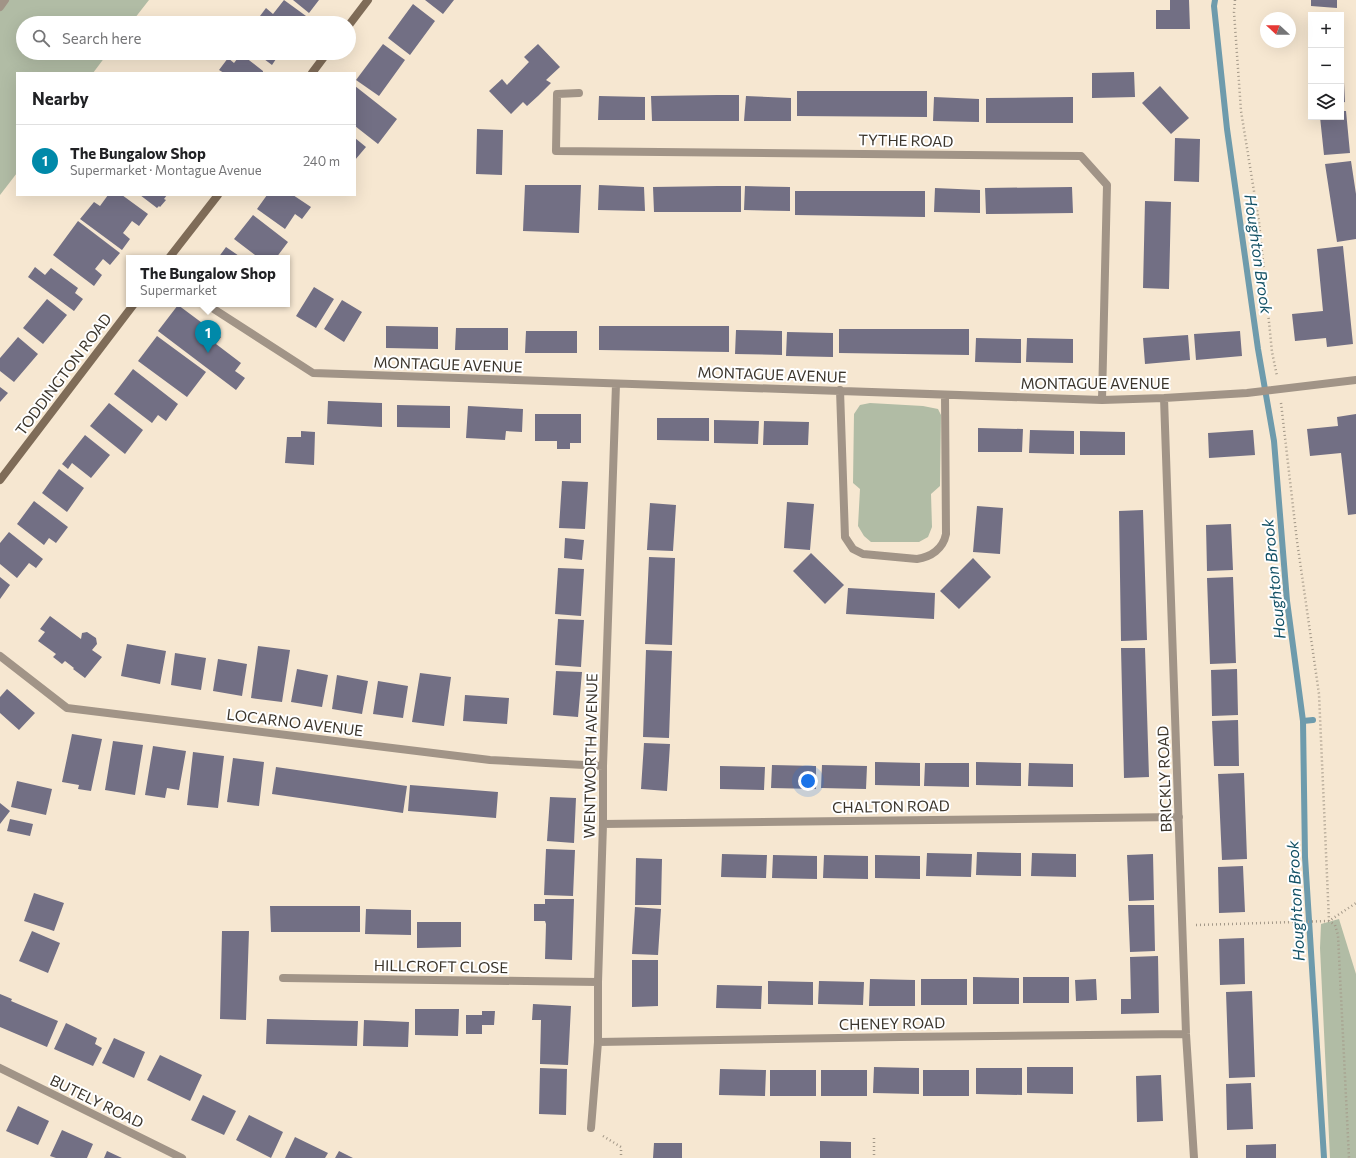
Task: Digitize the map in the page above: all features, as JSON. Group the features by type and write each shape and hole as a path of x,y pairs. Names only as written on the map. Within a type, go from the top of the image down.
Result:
{"main road":[{"path":"356,16 368,0"},
{"path":"313,72 322,60"},
{"path":"171,255 217,196"},
{"name":"TODDINGTON ROAD","path":"0,480 132,307"}],"street":[{"path":"0,7 5,0"},
{"name":"TYTHE ROAD","path":"579,92 557,94 556,151 1081,156 1107,185 1102,400"},
{"name":"MONTAGUE AVENUE","path":"211,307 313,374 840,390 1102,400 1247,393 1356,380"},
{"name":"WENTWORTH AVENUE","path":"591,1128 598,1042 603,766 616,384"},
{"path":"840,390 845,537 853,549 862,554 917,559 925,558 934,554 945,540 945,395"},
{"name":"BRICKLY ROAD","path":"1164,398 1186,1034 1194,1158"},
{"name":"LOCARNO AVENUE","path":"0,656 67,708 490,760 603,766"},
{"name":"CHALTON ROAD","path":"603,824 1179,817"},
{"name":"HILLCROFT CLOSE","path":"283,978 598,982"},
{"name":"CHENEY ROAD","path":"598,1042 1186,1034"},
{"name":"BUTELY ROAD","path":"0,1068 182,1158"}],"path":[{"path":"1236,0 1234,12 1241,111 1260,222 1276,390 1319,694 1329,921"},
{"path":"1183,925 1329,921 1356,903"},
{"path":"1329,921 1335,925 1338,935 1349,1158"},
{"path":"591,1128 621,1147 621,1158"},
{"path":"874,1138 874,1158"}],"green space":[{"path":"0,0 149,0 136,16 16,16 16,60 103,60 94,72 16,72 16,174 0,195"},
{"path":"870,403 923,406 938,409 941,415 940,486 931,494 932,527 928,537 919,542 871,542 864,536 858,526 860,489 853,483 854,414 860,405"},
{"path":"1339,919 1356,974 1356,1158 1330,1158 1320,948 1321,924"}],"building":[{"path":"284,0 306,16 260,16 266,8 273,14"},
{"path":"293,0 319,0 309,13"},
{"path":"425,0 454,0 443,14"},
{"path":"1170,0 1189,0 1190,29 1156,29 1156,10 1170,10"},
{"path":"1311,0 1337,0 1337,8 1311,6"},
{"path":"413,4 435,21 410,55 388,38"},
{"path":"383,44 405,60 379,96 356,80"},
{"path":"538,44 560,67 546,80 551,83 538,96 527,106 523,102 511,114 489,91 502,79 507,85 529,62 524,57"},
{"path":"226,60 230,60 234,63 236,60 249,60 263,72 222,72 219,70"},
{"path":"265,60 275,60 272,65"},
{"path":"1134,72 1135,97 1092,98 1092,73"},
{"path":"1344,82 1345,102 1344,102"},
{"path":"1160,86 1189,118 1171,134 1142,103"},
{"path":"356,87 397,119 378,144 356,127"},
{"path":"797,91 927,91 927,117 797,116"},
{"path":"739,95 739,121 652,121 651,96"},
{"path":"599,96 645,97 645,120 598,120"},
{"path":"746,96 791,98 791,121 744,121"},
{"path":"934,97 979,99 979,122 933,121"},
{"path":"1073,97 1073,123 986,123 986,98"},
{"path":"1344,111 1346,111 1350,153 1324,155 1320,120 1344,120"},
{"path":"477,129 503,130 502,175 476,174"},
{"path":"1175,138 1200,139 1199,182 1174,181"},
{"path":"356,139 366,147 356,159"},
{"path":"1351,161 1356,194 1356,239 1337,242 1325,164"},
{"path":"525,185 581,185 579,233 523,231"},
{"path":"599,185 644,187 645,211 598,210"},
{"path":"741,186 741,212 654,212 653,187"},
{"path":"745,186 790,187 790,211 744,210"},
{"path":"1072,187 1073,213 986,214 985,188"},
{"path":"935,188 980,190 980,213 934,212"},
{"path":"795,191 925,191 925,217 795,215"},
{"path":"107,196 123,196 148,214 139,226 132,221 123,233 130,239 122,250 80,219 94,202 100,206"},
{"path":"141,196 166,196 164,199 166,200 160,207 159,206 157,208"},
{"path":"266,196 294,196 311,207 302,219 295,214 285,229 257,209"},
{"path":"1145,201 1171,202 1169,289 1143,288"},
{"path":"253,215 288,242 278,255 255,255 234,239"},
{"path":"78,221 120,253 110,265 103,259 95,269 102,275 94,286 53,255"},
{"path":"1343,246 1353,344 1327,347 1326,338 1295,341 1292,314 1323,311 1317,249"},
{"path":"226,247 238,255 220,255"},
{"path":"35,267 45,275 51,268 78,288 75,293 83,299 74,311 28,277"},
{"path":"314,287 334,299 316,328 296,316"},
{"path":"47,299 67,315 43,344 23,328"},
{"path":"342,300 362,312 344,342 324,329"},
{"path":"176,307 181,307 221,337 216,344 241,363 235,371 245,378 236,390 158,331"},
{"path":"386,326 438,327 438,349 386,348"},
{"path":"599,326 729,326 729,352 599,350"},
{"path":"456,328 508,328 508,350 455,350"},
{"path":"839,329 969,329 969,355 839,353"},
{"path":"736,330 782,331 782,355 735,354"},
{"path":"526,331 577,331 577,353 525,353"},
{"path":"1240,331 1242,356 1196,360 1194,334"},
{"path":"787,332 833,333 833,357 786,356"},
{"path":"1188,335 1190,360 1145,364 1143,338"},
{"path":"157,336 206,372 187,397 138,361"},
{"path":"18,337 38,354 14,382 0,371 0,358"},
{"path":"976,338 1021,339 1021,363 975,362"},
{"path":"1027,338 1073,339 1073,363 1026,362"},
{"path":"133,369 178,404 166,421 158,415 152,423 114,394"},
{"path":"0,387 8,393 0,402"},
{"path":"328,401 382,403 382,427 327,424"},
{"path":"109,403 143,430 125,454 90,426"},
{"path":"397,405 450,406 450,428 397,427"},
{"path":"468,406 523,409 522,432 506,431 505,440 466,438"},
{"path":"535,414 581,414 581,443 570,443 570,449 557,449 557,441 535,441"},
{"path":"1356,414 1356,514 1348,515 1341,453 1310,456 1307,429 1338,426 1337,417"},
{"path":"657,418 709,418 709,441 657,440"},
{"path":"714,420 759,421 758,444 714,443"},
{"path":"764,421 809,422 808,445 763,445"},
{"path":"978,428 1023,429 1022,452 978,452"},
{"path":"1030,430 1074,431 1074,454 1029,453"},
{"path":"1253,430 1255,455 1209,458 1208,433"},
{"path":"301,431 315,432 314,465 285,463 287,437 301,437"},
{"path":"1080,431 1125,432 1125,455 1080,455"},
{"path":"85,435 110,455 91,478 72,463 68,469 62,464"},
{"path":"59,469 84,488 67,512 42,493"},
{"path":"562,481 588,482 585,529 559,528"},
{"path":"34,501 68,527 56,543 49,538 44,545 17,524"},
{"path":"787,502 814,504 810,550 784,548"},
{"path":"650,503 676,505 673,551 647,550"},
{"path":"977,506 1003,508 1000,554 973,552"},
{"path":"1143,510 1147,640 1121,641 1119,511"},
{"path":"1231,524 1233,570 1207,571 1206,525"},
{"path":"9,532 43,559 36,568 29,563 17,578 0,564 0,543"},
{"path":"565,538 584,540 582,560 564,558"},
{"path":"811,553 844,585 825,604 793,571"},
{"path":"649,557 675,558 672,645 645,644"},
{"path":"973,558 991,577 959,609 940,591"},
{"path":"558,568 584,569 581,616 555,614"},
{"path":"0,577 10,585 0,599"},
{"path":"1233,577 1236,663 1210,664 1207,578"},
{"path":"848,588 935,593 934,619 846,614"},
{"path":"50,616 81,639 82,633 87,632 96,638 97,644 92,650 102,657 85,678 65,661 62,664 53,657 56,654 38,641 45,632 40,629"},
{"path":"558,619 584,620 581,667 555,665"},
{"path":"127,644 166,651 160,684 121,676"},
{"path":"258,646 290,650 282,702 251,698"},
{"path":"1121,648 1145,648 1149,777 1124,778"},
{"path":"646,650 672,651 669,738 643,737"},
{"path":"175,653 206,658 201,690 171,685"},
{"path":"218,659 247,664 242,696 213,691"},
{"path":"297,669 328,675 322,707 291,702"},
{"path":"1237,669 1238,715 1212,716 1211,670"},
{"path":"556,671 582,672 578,717 553,715"},
{"path":"420,673 451,677 444,726 412,722"},
{"path":"337,675 368,681 362,714 332,709"},
{"path":"378,681 408,686 403,718 373,714"},
{"path":"7,689 35,713 19,730 0,713 0,697"},
{"path":"465,695 509,698 507,724 463,721"},
{"path":"1238,720 1239,766 1214,766 1212,721"},
{"path":"72,734 102,739 91,791 78,789 79,785 62,782"},
{"path":"113,741 143,745 135,795 105,790"},
{"path":"644,743 670,744 667,791 641,789"},
{"path":"153,746 186,751 179,790 167,788 165,798 145,795"},
{"path":"193,752 224,756 218,808 187,805"},
{"path":"233,758 264,762 259,806 227,802"},
{"path":"875,762 920,763 920,786 875,785"},
{"path":"976,762 1021,763 1021,786 976,785"},
{"path":"925,763 969,763 969,787 924,786"},
{"path":"1029,763 1073,764 1073,787 1028,786"},
{"path":"772,765 816,766 816,789 771,788"},
{"path":"822,765 867,766 866,789 821,788"},
{"path":"720,766 765,767 764,790 720,789"},
{"path":"276,767 407,786 403,813 272,794"},
{"path":"1244,773 1247,859 1222,860 1218,774"},
{"path":"17,781 52,789 46,815 11,807"},
{"path":"410,785 498,792 496,818 408,811"},
{"path":"550,797 576,798 574,843 547,841"},
{"path":"0,803 10,811 0,824"},
{"path":"10,819 33,824 30,836 7,831"},
{"path":"546,849 575,850 573,896 544,895"},
{"path":"977,852 1021,853 1021,876 976,875"},
{"path":"927,853 972,854 971,877 926,876"},
{"path":"1032,853 1076,854 1076,877 1031,876"},
{"path":"722,854 767,855 766,878 721,877"},
{"path":"1153,854 1154,900 1129,901 1127,855"},
{"path":"773,855 817,856 817,879 772,878"},
{"path":"824,855 868,856 868,879 823,878"},
{"path":"875,855 920,856 920,879 875,878"},
{"path":"636,858 662,859 661,905 635,905"},
{"path":"1243,866 1245,912 1219,913 1218,867"},
{"path":"34,893 64,903 54,931 24,921"},
{"path":"545,899 574,899 572,960 545,959 546,924 545,921 534,921 534,904 545,904"},
{"path":"1128,905 1154,905 1155,951 1130,952"},
{"path":"270,906 360,906 360,932 271,932"},
{"path":"635,907 661,909 658,955 632,954"},
{"path":"366,909 411,910 411,935 365,934"},
{"path":"417,922 461,922 461,947 417,948"},
{"path":"32,931 60,943 48,973 19,961"},
{"path":"222,931 249,931 246,1020 220,1019"},
{"path":"1244,938 1245,984 1220,985 1219,939"},
{"path":"1158,956 1159,1013 1121,1014 1121,999 1131,999 1130,957"},
{"path":"632,960 658,960 658,1006 632,1007"},
{"path":"973,977 1019,978 1019,1004 973,1004"},
{"path":"1023,977 1069,977 1069,1003 1023,1003"},
{"path":"870,979 915,980 915,1006 869,1006"},
{"path":"921,979 967,979 967,1005 921,1005"},
{"path":"1096,979 1097,1000 1076,1001 1075,980"},
{"path":"768,981 813,982 813,1005 768,1004"},
{"path":"819,981 864,982 863,1005 818,1004"},
{"path":"717,985 762,986 761,1009 716,1008"},
{"path":"1252,991 1255,1077 1229,1078 1226,992"},
{"path":"0,994 12,999 11,1001 58,1021 47,1047 0,1027"},
{"path":"533,1004 571,1006 568,1065 540,1064 541,1020 532,1020"},
{"path":"415,1009 459,1009 458,1036 415,1035"},
{"path":"482,1011 495,1011 494,1025 482,1025 482,1034 466,1034 466,1015 482,1015"},
{"path":"267,1019 358,1021 357,1046 266,1044"},
{"path":"364,1020 409,1022 408,1047 363,1046"},
{"path":"66,1023 97,1038 95,1044 102,1048 93,1066 54,1049"},
{"path":"114,1038 145,1052 134,1078 102,1063"},
{"path":"160,1055 202,1075 190,1101 147,1080"},
{"path":"874,1067 919,1068 919,1094 873,1093"},
{"path":"1027,1067 1073,1067 1073,1094 1027,1093"},
{"path":"540,1068 567,1069 566,1115 539,1114"},
{"path":"976,1068 1022,1068 1022,1095 976,1094"},
{"path":"720,1069 766,1070 765,1096 719,1095"},
{"path":"770,1070 816,1070 816,1096 770,1096"},
{"path":"821,1070 867,1070 867,1096 821,1096"},
{"path":"923,1070 969,1070 969,1096 923,1096"},
{"path":"1161,1075 1163,1121 1137,1122 1136,1076"},
{"path":"1251,1083 1253,1129 1227,1130 1226,1084"},
{"path":"203,1095 236,1111 224,1135 191,1120"},
{"path":"18,1106 49,1121 38,1145 6,1131"},
{"path":"249,1115 283,1132 271,1158 236,1140"},
{"path":"62,1130 93,1144 87,1158 56,1158 50,1156"},
{"path":"295,1137 328,1153 325,1158 285,1158"},
{"path":"820,1141 851,1142 851,1158 820,1158"},
{"path":"654,1143 682,1143 682,1158 653,1158"},
{"path":"1276,1144 1276,1158 1246,1158 1246,1145"},
{"path":"107,1151 122,1158 104,1158"},
{"path":"339,1151 353,1158 335,1158"}],"waterway":[{"name":"Houghton Brook","path":"1215,0 1214,6 1227,129 1258,349 1274,441 1287,601 1303,721 1305,857 1324,1158"},
{"path":"1303,721 1313,720"}],"place":[{"name":"The Bungalow Shop","path":"208,353"}]}
